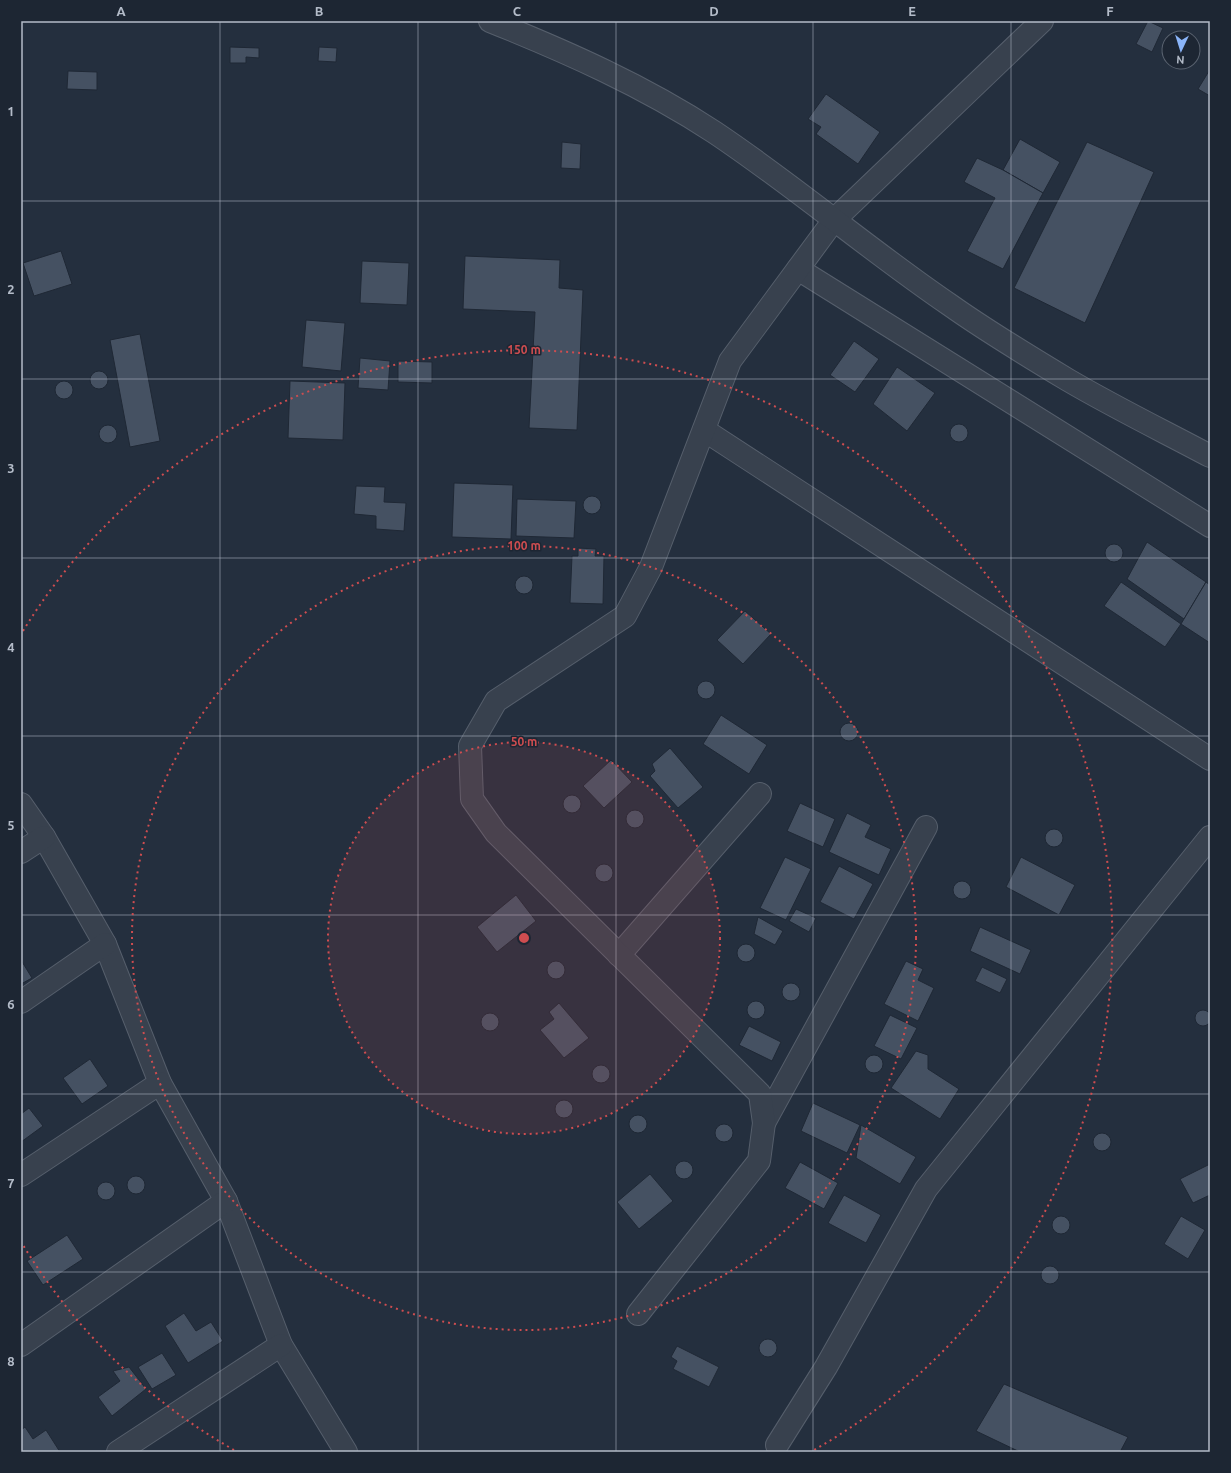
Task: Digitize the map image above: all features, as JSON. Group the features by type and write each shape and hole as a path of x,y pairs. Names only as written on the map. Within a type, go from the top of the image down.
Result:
{"street":[{"path":"490,21 580,59 674,108 748,155 900,270 989,332 1070,381 1210,456"},
{"path":"638,1314 759,1161 764,1123 760,1094 496,833 472,799 470,746 496,700 625,616 651,567 730,361 834,220 1042,21"},
{"path":"798,268 1210,526"},
{"path":"704,430 1210,759"},
{"path":"619,955 760,794"},
{"path":"21,804 44,836 105,944 160,1083 226,1201 281,1345 346,1452"},
{"path":"764,1123 926,828"},
{"path":"21,852 44,836"},
{"path":"777,1445 826,1367 926,1189 1210,837"},
{"path":"21,1002 105,944"},
{"path":"21,1176 160,1083"},
{"path":"21,1345 226,1201"},
{"path":"118,1452 281,1345"}],"building":[{"path":"1148,21 1163,28 1152,52 1136,44"},
{"path":"230,47 259,48 259,58 246,57 246,63 230,63"},
{"path":"319,47 337,48 336,62 318,61"},
{"path":"68,71 97,72 97,90 67,89"},
{"path":"1210,71 1210,96 1198,89"},
{"path":"826,94 880,132 858,164 816,134 821,127 808,119"},
{"path":"1020,139 1060,162 1043,193 1003,170"},
{"path":"562,142 581,144 580,169 561,168"},
{"path":"1087,142 1154,172 1085,323 1014,288"},
{"path":"977,158 1003,170 1043,193 1003,269 967,251 995,198 964,182"},
{"path":"61,251 72,284 34,296 23,263"},
{"path":"465,256 560,260 559,288 583,290 577,430 529,428 535,312 463,309"},
{"path":"362,261 409,263 407,305 360,303"},
{"path":"306,320 345,323 341,371 302,367"},
{"path":"140,334 160,441 130,447 110,340"},
{"path":"854,341 879,359 855,392 830,375"},
{"path":"360,358 390,361 388,390 358,388"},
{"path":"398,361 432,362 432,383 398,382"},
{"path":"897,367 935,393 907,431 873,404"},
{"path":"99,371 105,374 108,380 105,386 99,389 93,386 90,380 93,374"},
{"path":"64,381 70,384 73,390 70,396 64,399 58,396 55,390 58,384"},
{"path":"290,381 345,383 343,440 288,438"},
{"path":"959,424 965,427 968,433 965,439 959,442 953,439 950,433 953,427"},
{"path":"108,425 114,428 117,434 114,440 108,443 102,440 99,434 102,428"},
{"path":"454,483 513,485 511,539 452,537"},
{"path":"356,486 385,487 384,502 406,503 404,531 376,529 376,516 354,514"},
{"path":"592,496 598,499 601,505 598,511 592,514 586,511 583,505 586,499"},
{"path":"517,499 576,501 574,538 516,536"},
{"path":"1147,542 1206,582 1184,619 1127,579"},
{"path":"1114,544 1120,547 1123,553 1120,559 1114,562 1108,559 1105,553 1108,547"},
{"path":"578,548 596,549 595,556 604,556 603,604 570,603 572,556 578,556"},
{"path":"524,576 530,579 533,585 530,591 524,594 518,591 515,585 518,579"},
{"path":"1121,582 1181,624 1165,647 1104,606"},
{"path":"1206,582 1210,585 1210,643 1181,624"},
{"path":"745,611 771,634 743,664 717,640"},
{"path":"706,681 712,684 715,690 712,696 706,699 700,696 697,690 700,684"},
{"path":"721,715 767,745 749,774 703,744"},
{"path":"849,723 855,726 858,732 855,738 849,741 843,738 840,732 843,726"},
{"path":"670,748 703,787 678,808 650,776 655,771 652,764"},
{"path":"611,760 632,782 604,808 583,786"},
{"path":"572,795 578,798 581,804 578,810 572,813 566,810 563,804 566,798"},
{"path":"800,803 835,819 823,847 787,831"},
{"path":"635,810 641,813 644,819 641,825 635,828 629,825 626,819 629,813"},
{"path":"847,813 871,825 865,837 891,849 879,875 829,852"},
{"path":"1054,829 1060,832 1063,838 1060,844 1054,847 1048,844 1045,838 1048,832"},
{"path":"785,857 811,869 786,920 760,908"},
{"path":"1021,857 1075,885 1059,915 1006,887"},
{"path":"604,864 610,867 613,873 610,879 604,882 598,879 595,873 598,867"},
{"path":"839,866 873,884 854,919 820,902"},
{"path":"962,881 968,884 971,890 968,896 962,899 956,896 953,890 956,884"},
{"path":"516,895 536,921 497,952 477,927"},
{"path":"796,909 816,918 809,932 789,921"},
{"path":"758,917 783,931 775,945 754,934"},
{"path":"980,927 1031,950 1020,974 970,951"},
{"path":"746,944 752,947 755,953 752,959 746,962 740,959 737,953 740,947"},
{"path":"21,960 32,978 21,984"},
{"path":"556,961 562,964 565,970 562,976 556,979 550,976 547,970 550,964"},
{"path":"906,961 923,969 918,980 934,988 918,1021 884,1004"},
{"path":"982,967 1007,979 1000,993 975,981"},
{"path":"791,983 797,986 800,992 797,998 791,1001 785,998 782,992 785,986"},
{"path":"756,1001 762,1004 765,1010 762,1016 756,1019 750,1016 747,1010 750,1004"},
{"path":"559,1003 589,1038 564,1058 540,1030 554,1019 549,1012"},
{"path":"1200,1010 1206,1010 1211,1015 1209,1024 1206,1026 1200,1026 1195,1021 1195,1015"},
{"path":"490,1013 496,1016 499,1022 496,1028 490,1031 484,1028 481,1022 484,1016"},
{"path":"890,1015 917,1028 901,1059 874,1046"},
{"path":"749,1026 781,1042 772,1061 739,1045"},
{"path":"916,1051 928,1055 928,1069 959,1089 940,1119 891,1088"},
{"path":"874,1055 880,1058 883,1064 880,1070 874,1073 868,1070 865,1064 868,1058"},
{"path":"90,1059 108,1086 82,1104 63,1078"},
{"path":"601,1065 607,1068 610,1074 607,1080 601,1083 595,1080 592,1074 595,1068"},
{"path":"564,1100 570,1103 573,1109 570,1115 564,1118 558,1115 555,1109 558,1103"},
{"path":"813,1103 860,1125 847,1153 801,1131"},
{"path":"29,1108 43,1126 21,1142 21,1114"},
{"path":"638,1115 644,1118 647,1124 644,1130 638,1133 632,1130 629,1124 632,1118"},
{"path":"724,1124 730,1127 733,1133 730,1139 724,1142 718,1139 715,1133 718,1127"},
{"path":"861,1125 916,1157 900,1184 856,1158"},
{"path":"1102,1133 1108,1136 1111,1142 1108,1148 1102,1151 1096,1148 1093,1142 1096,1136"},
{"path":"684,1161 690,1164 693,1170 690,1176 684,1179 678,1176 675,1170 678,1164"},
{"path":"800,1162 838,1183 824,1209 785,1188"},
{"path":"1210,1164 1210,1195 1193,1203 1180,1179"},
{"path":"650,1174 673,1201 639,1229 617,1202"},
{"path":"136,1176 142,1179 145,1185 142,1191 136,1194 130,1191 127,1185 130,1179"},
{"path":"106,1182 112,1185 115,1191 112,1197 106,1200 100,1197 97,1191 100,1185"},
{"path":"844,1195 881,1215 866,1243 828,1223"},
{"path":"1061,1216 1067,1219 1070,1225 1067,1231 1061,1234 1055,1231 1052,1225 1055,1219"},
{"path":"1181,1216 1205,1230 1188,1259 1164,1244"},
{"path":"67,1235 83,1259 43,1285 27,1261"},
{"path":"1050,1266 1056,1269 1059,1275 1056,1281 1050,1284 1044,1281 1041,1275 1044,1269"},
{"path":"184,1313 196,1331 211,1322 223,1341 188,1363 165,1326"},
{"path":"768,1339 774,1342 777,1348 774,1354 768,1357 762,1354 759,1348 762,1342"},
{"path":"677,1346 719,1367 709,1387 673,1369 677,1361 671,1357"},
{"path":"162,1353 176,1375 152,1389 138,1367"},
{"path":"129,1367 146,1389 112,1416 98,1397 120,1381 113,1371"},
{"path":"1004,1384 1128,1437 1120,1452 1020,1452 976,1431"},
{"path":"25,1427 33,1439 46,1430 60,1452 21,1452 21,1430"}]}
